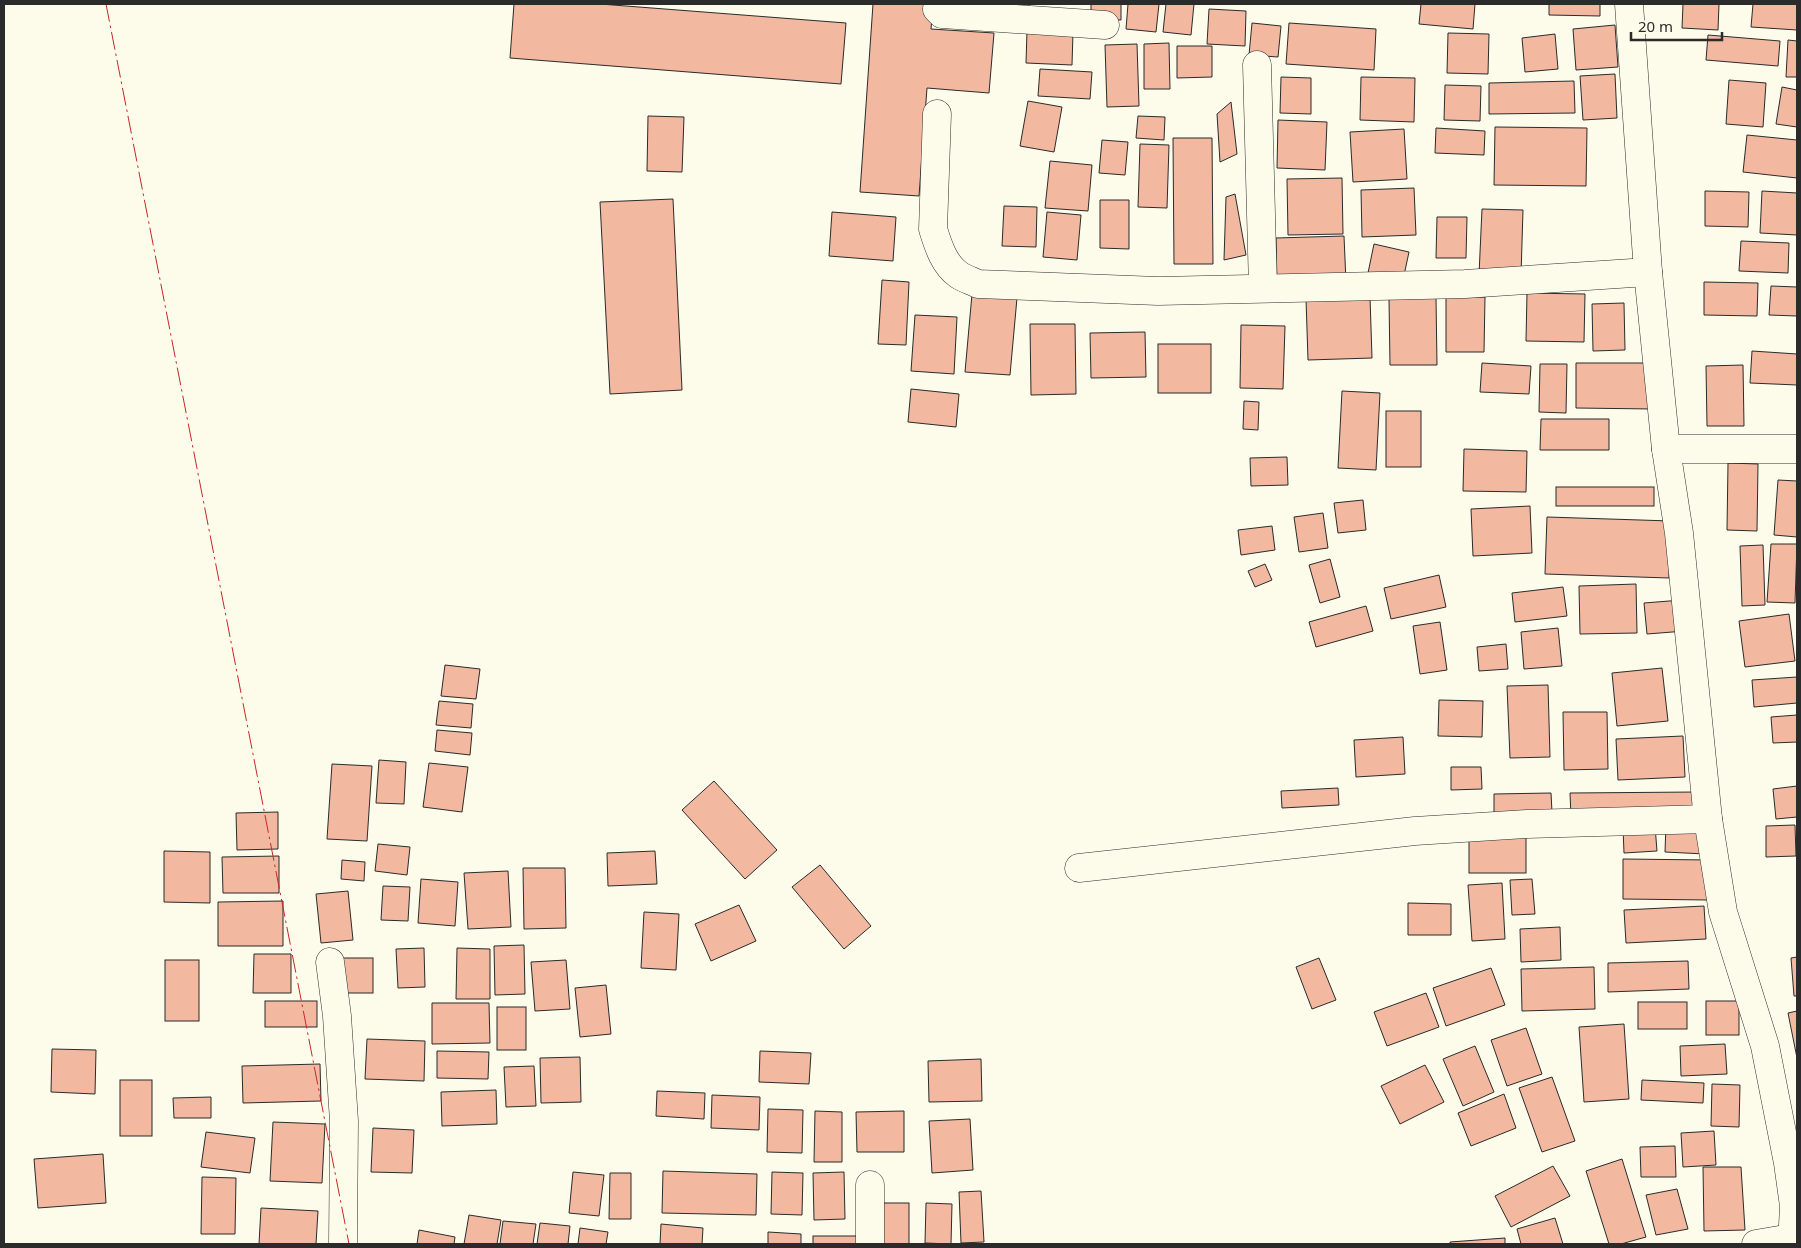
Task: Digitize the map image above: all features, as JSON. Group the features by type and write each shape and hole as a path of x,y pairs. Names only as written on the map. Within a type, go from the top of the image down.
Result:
{"street":[{"path":"938,4 937,9 942,14 1105,26"},
{"path":"1630,4 1648,272 1666,449 1679,533 1708,819 1723,912 1765,1046 1795,1190 1791,1241 1756,1244"},
{"path":"1256,65 1263,288"},
{"path":"937,114 933,229 938,247 946,261 958,275 978,284 1158,291 1465,284 1648,272"},
{"path":"1666,449 1797,449"},
{"path":"1080,868 1415,831 1527,824 1708,819"},
{"path":"330,962 337,1016 344,1121 343,1244"},
{"path":"870,1185 870,1244"}],"building":[{"path":"514,4 600,4 846,23 841,84 510,58"},
{"path":"873,4 933,4 931,29 994,33 989,93 927,88 919,196 860,192"},
{"path":"981,4 1029,4 1029,10"},
{"path":"1091,4 1121,4 1121,20 1091,19"},
{"path":"1128,4 1159,4 1156,32 1126,29"},
{"path":"1166,4 1194,4 1191,35 1163,32"},
{"path":"1421,4 1475,4 1473,29 1419,24"},
{"path":"1549,4 1600,4 1600,16 1549,15"},
{"path":"1683,4 1719,4 1718,30 1682,28"},
{"path":"1753,4 1797,4 1797,30 1751,27"},
{"path":"1209,9 1246,11 1245,46 1207,44"},
{"path":"1252,23 1281,26 1278,57 1249,55"},
{"path":"1289,23 1376,29 1374,70 1286,64"},
{"path":"1615,25 1618,67 1576,70 1573,29"},
{"path":"1027,31 1073,32 1072,65 1026,63"},
{"path":"1448,33 1489,34 1488,74 1447,73"},
{"path":"1555,34 1558,69 1525,72 1522,38"},
{"path":"1708,35 1780,41 1778,66 1706,60"},
{"path":"1788,40 1797,41 1797,77 1786,77"},
{"path":"1169,43 1170,89 1144,89 1144,44"},
{"path":"1137,44 1139,106 1107,107 1105,45"},
{"path":"1177,46 1212,46 1212,77 1177,78"},
{"path":"1040,69 1092,72 1090,99 1038,96"},
{"path":"1615,74 1617,118 1583,120 1580,76"},
{"path":"1281,77 1311,78 1311,114 1280,113"},
{"path":"1361,77 1415,78 1414,122 1360,120"},
{"path":"1729,80 1766,83 1763,127 1726,124"},
{"path":"1574,81 1575,113 1489,114 1489,83"},
{"path":"1445,85 1481,86 1480,121 1444,120"},
{"path":"1782,87 1797,90 1797,127 1776,124"},
{"path":"1028,101 1062,107 1054,152 1020,146"},
{"path":"1231,102 1237,154 1220,162 1217,114"},
{"path":"648,116 684,117 682,172 647,171"},
{"path":"1138,116 1165,117 1164,140 1136,138"},
{"path":"1278,120 1327,122 1325,170 1277,168"},
{"path":"1495,127 1587,128 1586,186 1494,185"},
{"path":"1436,128 1485,131 1484,155 1435,153"},
{"path":"1404,129 1407,179 1353,182 1350,132"},
{"path":"1747,135 1797,140 1797,178 1743,172"},
{"path":"1173,138 1212,138 1213,264 1174,264"},
{"path":"1102,140 1128,142 1125,175 1099,173"},
{"path":"1140,144 1169,145 1167,208 1138,207"},
{"path":"1050,161 1092,165 1088,211 1045,208"},
{"path":"1342,178 1343,234 1288,235 1287,179"},
{"path":"1414,188 1416,235 1362,237 1361,190"},
{"path":"1705,191 1749,192 1748,227 1705,226"},
{"path":"1762,191 1797,193 1797,235 1760,233"},
{"path":"1235,194 1246,255 1224,260 1226,197"},
{"path":"673,199 682,390 610,394 600,202"},
{"path":"1100,200 1129,200 1129,249 1100,248"},
{"path":"1004,206 1037,207 1036,247 1002,246"},
{"path":"1482,209 1523,210 1521,276 1479,275"},
{"path":"832,212 896,217 893,261 829,256"},
{"path":"1047,212 1081,215 1077,260 1043,257"},
{"path":"1437,217 1467,217 1466,258 1436,258"},
{"path":"1344,236 1346,282 1277,284 1276,238"},
{"path":"1741,241 1789,243 1788,273 1739,271"},
{"path":"1374,244 1409,252 1403,280 1368,273"},
{"path":"882,280 909,282 906,345 878,344"},
{"path":"1704,282 1758,283 1757,316 1704,315"},
{"path":"1771,286 1797,287 1797,316 1769,315"},
{"path":"1527,293 1585,294 1584,342 1526,341"},
{"path":"972,294 1017,298 1010,375 965,372"},
{"path":"1370,297 1372,358 1308,360 1306,299"},
{"path":"1446,297 1485,297 1484,352 1446,352"},
{"path":"1436,298 1437,365 1390,365 1389,299"},
{"path":"1624,303 1625,350 1593,351 1592,304"},
{"path":"915,315 957,317 954,374 911,371"},
{"path":"1030,324 1075,324 1076,394 1031,395"},
{"path":"1241,325 1285,326 1283,389 1240,388"},
{"path":"1145,332 1146,377 1091,378 1090,333"},
{"path":"1158,344 1211,344 1211,393 1158,393"},
{"path":"1752,351 1797,354 1797,385 1750,383"},
{"path":"1482,363 1531,366 1529,394 1480,392"},
{"path":"1576,363 1653,363 1653,409 1576,408"},
{"path":"1540,364 1567,364 1566,413 1539,412"},
{"path":"1743,365 1744,426 1707,426 1706,366"},
{"path":"911,389 959,394 956,427 908,422"},
{"path":"1342,391 1380,393 1376,470 1338,468"},
{"path":"1244,401 1259,402 1258,430 1243,429"},
{"path":"1386,411 1421,411 1421,467 1386,467"},
{"path":"1541,419 1609,419 1609,450 1540,450"},
{"path":"1464,449 1527,451 1526,492 1463,491"},
{"path":"1287,457 1288,485 1251,486 1250,458"},
{"path":"1728,463 1758,464 1757,531 1727,530"},
{"path":"1778,480 1797,481 1797,537 1774,535"},
{"path":"1556,487 1654,487 1654,506 1556,506"},
{"path":"1363,500 1366,530 1338,533 1334,503"},
{"path":"1530,506 1532,553 1473,556 1471,509"},
{"path":"1323,513 1328,548 1299,552 1294,517"},
{"path":"1547,517 1671,521 1669,578 1545,574"},
{"path":"1272,526 1275,550 1241,555 1238,530"},
{"path":"1771,544 1797,544 1795,603 1767,602"},
{"path":"1763,545 1765,605 1742,606 1740,546"},
{"path":"1330,559 1340,597 1320,603 1309,565"},
{"path":"1265,564 1272,580 1255,587 1248,571"},
{"path":"1439,575 1446,607 1391,619 1384,588"},
{"path":"1636,584 1637,633 1580,634 1579,586"},
{"path":"1563,587 1567,616 1515,622 1512,593"},
{"path":"1682,600 1685,631 1647,634 1644,603"},
{"path":"1366,606 1373,631 1316,647 1309,622"},
{"path":"1789,614 1795,661 1745,667 1739,621"},
{"path":"1440,622 1447,670 1420,674 1413,626"},
{"path":"1558,628 1562,666 1524,669 1521,632"},
{"path":"1506,644 1508,669 1479,671 1477,647"},
{"path":"445,665 480,669 476,699 441,696"},
{"path":"1662,668 1668,721 1617,726 1612,673"},
{"path":"1797,677 1797,703 1754,707 1752,680"},
{"path":"1548,685 1550,757 1510,758 1507,686"},
{"path":"1439,700 1483,701 1482,737 1438,736"},
{"path":"439,701 473,704 471,728 436,725"},
{"path":"1563,712 1607,712 1608,769 1564,770"},
{"path":"1797,715 1797,742 1773,743 1771,717"},
{"path":"437,730 472,733 470,755 435,751"},
{"path":"1683,736 1685,777 1618,780 1616,739"},
{"path":"1403,737 1405,774 1356,777 1354,740"},
{"path":"379,760 406,762 404,804 376,803"},
{"path":"429,763 468,767 462,812 423,807"},
{"path":"332,764 372,766 367,841 327,839"},
{"path":"1451,767 1481,767 1482,789 1451,790"},
{"path":"714,781 777,850 745,879 682,810"},
{"path":"1797,786 1797,817 1776,819 1773,789"},
{"path":"1338,788 1339,805 1282,808 1281,791"},
{"path":"1696,792 1696,816 1571,817 1570,793"},
{"path":"1551,793 1552,812 1494,814 1494,794"},
{"path":"278,812 278,849 237,850 236,813"},
{"path":"1666,824 1706,825 1705,854 1665,852"},
{"path":"1795,825 1796,856 1766,857 1766,826"},
{"path":"1655,826 1657,851 1624,853 1623,828"},
{"path":"1469,832 1526,832 1526,873 1469,873"},
{"path":"378,844 410,847 407,875 375,871"},
{"path":"164,851 210,852 210,903 164,902"},
{"path":"655,851 657,884 608,886 607,853"},
{"path":"279,856 279,893 223,893 222,857"},
{"path":"1623,859 1710,860 1709,900 1623,899"},
{"path":"342,860 365,862 364,881 341,879"},
{"path":"820,865 871,926 844,949 792,887"},
{"path":"523,868 565,868 566,928 524,929"},
{"path":"508,871 511,927 468,929 464,873"},
{"path":"421,879 458,882 455,926 418,923"},
{"path":"1532,879 1535,914 1512,915 1510,880"},
{"path":"1502,883 1505,939 1472,941 1468,885"},
{"path":"383,886 410,887 408,921 381,920"},
{"path":"348,891 353,940 321,943 316,894"},
{"path":"283,901 283,946 218,946 218,902"},
{"path":"1408,903 1451,904 1451,935 1408,935"},
{"path":"739,905 756,941 711,961 695,924"},
{"path":"1704,906 1706,939 1626,943 1624,910"},
{"path":"644,912 679,914 676,970 641,968"},
{"path":"1560,927 1561,960 1521,962 1520,929"},
{"path":"524,945 525,994 495,995 494,946"},
{"path":"424,948 425,987 398,988 396,949"},
{"path":"457,948 490,949 490,999 456,999"},
{"path":"254,954 291,954 291,993 253,993"},
{"path":"1797,957 1797,996 1794,996 1791,958"},
{"path":"341,958 373,958 373,993 341,993"},
{"path":"1319,958 1336,1000 1312,1009 1296,967"},
{"path":"165,960 199,960 199,1021 165,1021"},
{"path":"566,960 570,1009 535,1011 531,962"},
{"path":"1688,961 1689,989 1608,992 1608,963"},
{"path":"1594,967 1595,1009 1522,1011 1521,969"},
{"path":"1491,968 1505,1005 1446,1026 1433,988"},
{"path":"606,985 611,1034 580,1037 575,988"},
{"path":"1426,993 1439,1027 1387,1046 1374,1012"},
{"path":"265,1001 317,1001 317,1027 265,1027"},
{"path":"1706,1001 1739,1001 1739,1035 1706,1035"},
{"path":"1638,1002 1687,1002 1687,1029 1638,1029"},
{"path":"432,1003 489,1003 490,1043 432,1044"},
{"path":"497,1007 526,1007 526,1050 497,1050"},
{"path":"1797,1011 1797,1058 1788,1013"},
{"path":"1624,1024 1629,1099 1584,1102 1579,1027"},
{"path":"1526,1028 1542,1074 1507,1086 1491,1040"},
{"path":"367,1039 425,1041 424,1081 365,1079"},
{"path":"1725,1044 1727,1074 1681,1076 1680,1046"},
{"path":"1475,1046 1494,1092 1463,1106 1443,1059"},
{"path":"52,1049 96,1050 95,1094 51,1092"},
{"path":"437,1051 489,1052 488,1079 437,1078"},
{"path":"760,1051 811,1053 809,1084 759,1082"},
{"path":"580,1057 581,1102 541,1103 540,1058"},
{"path":"981,1059 982,1101 929,1102 928,1061"},
{"path":"320,1064 321,1101 243,1103 242,1066"},
{"path":"1425,1065 1444,1102 1400,1124 1381,1086"},
{"path":"534,1066 536,1106 506,1107 504,1067"},
{"path":"1552,1077 1575,1141 1542,1152 1519,1088"},
{"path":"120,1080 152,1080 152,1136 120,1136"},
{"path":"1642,1080 1704,1083 1703,1103 1641,1100"},
{"path":"1712,1084 1740,1085 1739,1127 1711,1126"},
{"path":"496,1090 497,1124 442,1126 441,1092"},
{"path":"657,1091 705,1093 704,1119 656,1116"},
{"path":"1504,1094 1516,1128 1471,1146 1458,1113"},
{"path":"712,1095 760,1097 759,1130 711,1128"},
{"path":"211,1097 211,1118 174,1118 173,1098"},
{"path":"768,1109 803,1110 802,1153 767,1152"},
{"path":"815,1111 842,1112 842,1162 814,1162"},
{"path":"904,1111 904,1152 857,1152 856,1112"},
{"path":"970,1119 973,1170 932,1173 929,1121"},
{"path":"273,1122 325,1124 322,1183 270,1181"},
{"path":"373,1128 414,1130 412,1173 371,1172"},
{"path":"1714,1131 1716,1165 1683,1167 1681,1133"},
{"path":"206,1132 255,1138 250,1173 201,1167"},
{"path":"1675,1146 1676,1177 1641,1177 1640,1147"},
{"path":"103,1154 106,1203 38,1208 34,1159"},
{"path":"1622,1159 1646,1237 1621,1244 1609,1244 1586,1171"},
{"path":"1553,1166 1570,1196 1511,1227 1495,1196"},
{"path":"1703,1167 1741,1167 1745,1230 1704,1231"},
{"path":"663,1171 757,1174 756,1215 662,1213"},
{"path":"573,1172 604,1175 599,1216 569,1213"},
{"path":"772,1172 803,1173 802,1215 771,1214"},
{"path":"844,1172 845,1219 814,1220 813,1173"},
{"path":"610,1173 631,1173 631,1219 609,1219"},
{"path":"202,1177 236,1178 235,1234 201,1234"},
{"path":"1677,1189 1688,1229 1656,1235 1646,1195"},
{"path":"981,1191 984,1242 961,1243 959,1192"},
{"path":"879,1203 909,1203 909,1244 879,1244"},
{"path":"926,1203 952,1204 951,1244 925,1243"},
{"path":"261,1208 318,1211 316,1244 259,1244"},
{"path":"469,1215 501,1220 497,1244 464,1244"},
{"path":"1555,1218 1563,1244 1521,1244 1517,1229"},
{"path":"503,1221 536,1224 533,1244 500,1244"},
{"path":"540,1223 570,1226 568,1244 537,1244"},
{"path":"661,1224 703,1228 702,1244 660,1244"},
{"path":"580,1228 608,1232 606,1244 578,1244"},
{"path":"419,1230 455,1237 454,1244 417,1244"},
{"path":"768,1232 801,1234 801,1244 768,1244"},
{"path":"813,1236 859,1236 859,1244 813,1244"},
{"path":"1505,1238 1505,1244 1450,1244 1450,1242"}],"power":[{"path":"106,4 349,1244"}]}
